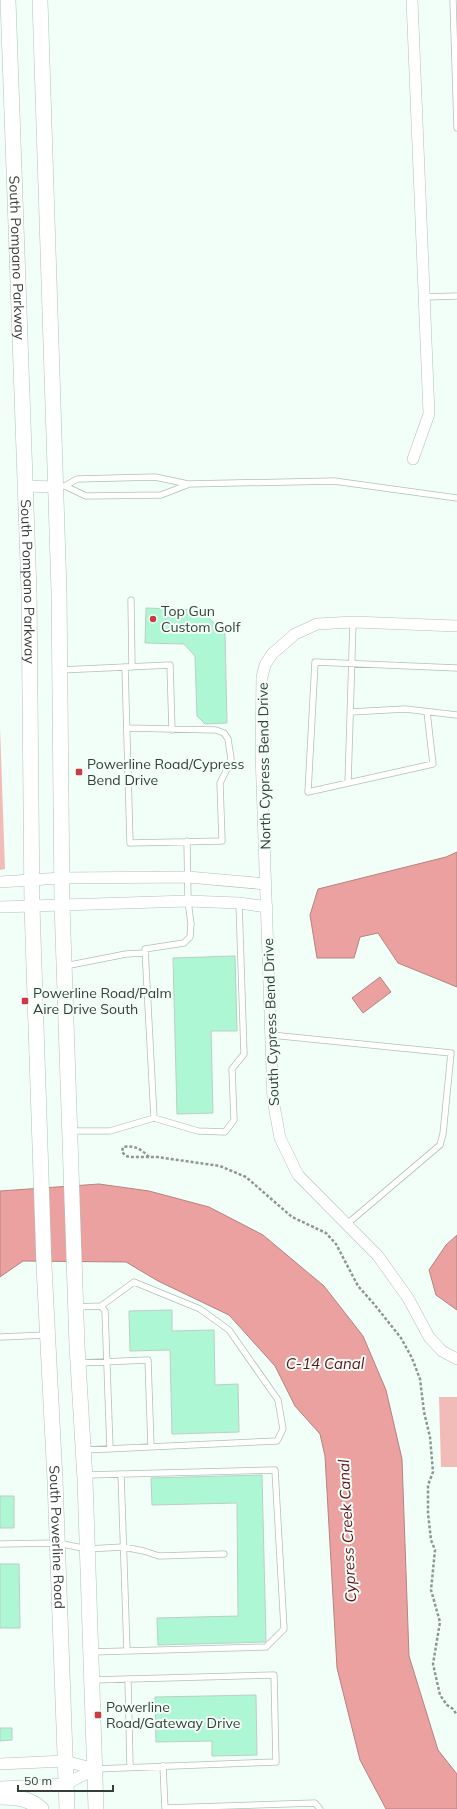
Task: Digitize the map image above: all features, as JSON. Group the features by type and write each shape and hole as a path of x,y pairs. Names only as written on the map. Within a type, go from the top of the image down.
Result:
{"main road":[{"name":"South Pompano Parkway","path":"8,0 29,592 32,906 44,1266"},
{"name":"South Pompano Parkway","path":"40,0 61,487 61,878 76,1308"},
{"name":"South Powerline Road","path":"44,1266 46,1335 58,1543 67,1809"},
{"path":"76,1308 85,1475 96,1809"},
{"path":"0,1797 17,1797 28,1800 41,1809"}],"street":[{"path":"412,0 429,414 413,459"},
{"path":"25,486 61,487"},
{"name":"North Cypress Bend Drive","path":"267,906 261,753 262,678 265,665 272,654 295,634 317,624 354,622 457,626"},
{"path":"0,882 61,878 188,877 266,884"},
{"path":"0,907 188,901 239,903 267,906"},
{"name":"South Cypress Bend Drive","path":"267,906 273,1100 280,1138 298,1175 378,1256 408,1298 429,1337 442,1351 457,1359"},
{"path":"0,1764 65,1762 94,1769"},
{"path":"0,1787 66,1784 94,1769"}],"lane":[{"path":"452,0 457,128"},
{"path":"424,297 457,296"},
{"path":"61,487 77,479 148,477 155,477 188,484 334,481 457,498"},
{"path":"61,487 86,496 161,495 188,484"},
{"path":"131,600 132,667"},
{"path":"348,783 354,622"},
{"path":"426,712 433,764 308,792 315,662 457,668"},
{"path":"60,670 170,665 172,730"},
{"path":"125,667 130,843 222,840 220,782 231,759 228,739 224,733 216,730 127,728"},
{"path":"351,712 405,709 457,715"},
{"path":"154,1118 145,949 184,943 190,937 191,924 188,901 187,841"},
{"path":"70,1131 110,1131 154,1118 198,1130 225,1132 234,1120 232,1068 244,1054 239,903"},
{"path":"64,966 126,954 145,953"},
{"path":"271,1035 451,1053 443,1134 440,1145 347,1224"},
{"path":"76,1308 101,1306 134,1282 200,1309 229,1330 278,1400 283,1429 277,1441 83,1450"},
{"path":"101,1306 105,1311 110,1449"},
{"path":"0,1337 46,1335"},
{"path":"78,1363 148,1360 151,1447"},
{"path":"85,1475 275,1470 284,1629 266,1647 90,1652"},
{"path":"121,1474 128,1650"},
{"path":"0,1544 58,1543 87,1549 124,1547 159,1556 224,1554"},
{"path":"92,1680 274,1675 276,1762 130,1766 94,1769"},
{"path":"128,1679 130,1766"},
{"path":"163,1766 165,1809 315,1803 320,1809"}],"path":[{"path":"149,1157 143,1151 132,1146 124,1147 122,1152 126,1156 130,1157 179,1159 220,1166 233,1170 246,1177 292,1217 326,1234 336,1244 358,1286 401,1338 412,1358 420,1379 432,1456 433,1472 428,1484 428,1513 431,1540 436,1550 431,1590 440,1622 433,1664 440,1695 457,1715"}],"shaded area":[{"path":"0,727 5,869 0,870"},
{"path":"439,1397 457,1397 457,1467 441,1467"}],"water":[{"path":"457,852 457,987 398,963 378,933 360,937 354,958 317,958 310,915 318,889 446,857"},
{"path":"380,977 391,992 363,1013 352,998"},
{"name":"C-14 Canal","path":"99,1184 149,1191 209,1207 263,1235 324,1286 363,1336 386,1390 402,1459 409,1656 438,1750 457,1774 457,1809 386,1809 360,1760 337,1668 325,1456 320,1434 295,1406 275,1366 229,1315 158,1281 126,1262 23,1261 0,1277 0,1191"},
{"path":"457,1235 457,1310 436,1295 429,1270 446,1245"}],"building":[{"path":"146,608 201,610 225,634 227,723 205,724 197,716 195,656 184,644 145,643"},
{"path":"235,956 237,1031 211,1031 213,1113 177,1114 173,958"},
{"path":"172,1310 172,1331 214,1330 215,1385 238,1384 239,1432 172,1434 170,1350 130,1351 129,1311"},
{"path":"262,1475 266,1641 158,1645 157,1618 238,1616 237,1503 152,1505 151,1478"},
{"path":"0,1496 14,1496 14,1528 0,1528"},
{"path":"0,1564 19,1564 20,1628 0,1628"},
{"path":"256,1695 257,1755 212,1756 212,1741 156,1742 155,1697"},
{"path":"0,1728 12,1728 12,1740 0,1741"}],"place":[{"name":"Top Gun Custom Golf","path":"153,619"},
{"name":"Powerline Road/Cypress Bend Drive","path":"79,772"},
{"name":"Powerline Road/Palm Aire Drive South","path":"25,1001"},
{"name":"Powerline Road/Gateway Drive","path":"98,1715"}],"water label":[{"name":"Cypress Creek Canal","path":"347,1531"}]}
